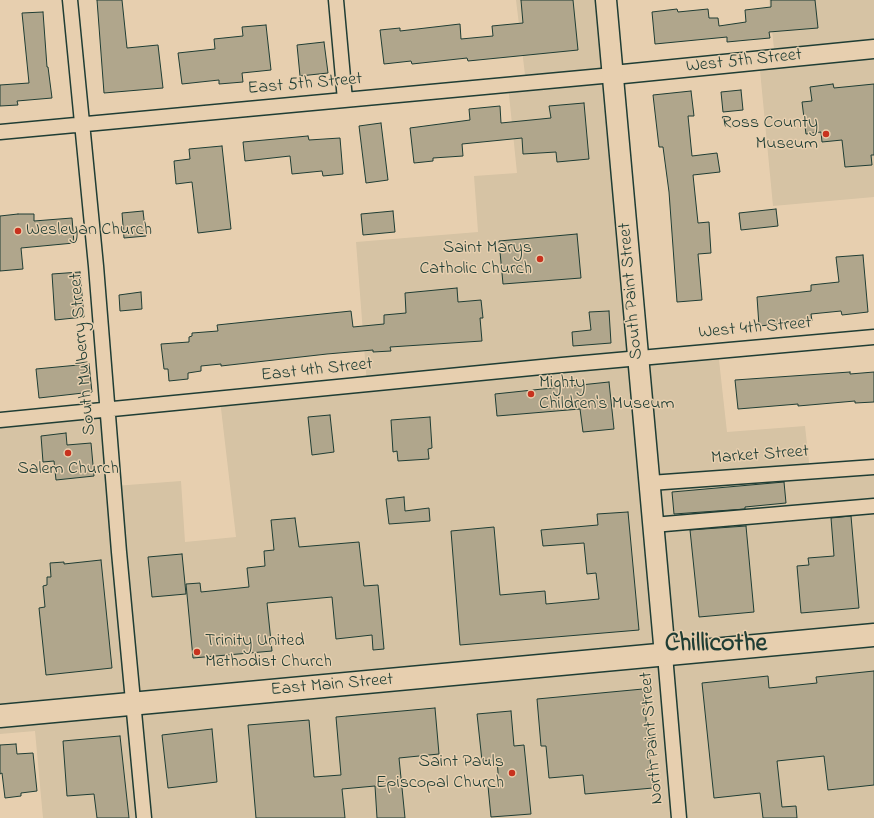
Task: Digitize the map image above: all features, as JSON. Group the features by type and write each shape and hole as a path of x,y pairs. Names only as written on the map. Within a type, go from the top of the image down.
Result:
{"main road":[{"name":"South Paint Street","path":"606,0 665,655"},
{"name":"East Main Street","path":"0,716 874,635"}],"street":[{"name":"South Mulberry Street","path":"70,0 83,125 119,552 144,818"},
{"path":"336,0 345,100"},
{"name":"West 5th Street","path":"613,75 874,49"},
{"name":"East 5th Street","path":"0,132 613,75"},
{"name":"West 4th Street","path":"638,358 874,337"},
{"name":"East 4th Street","path":"0,420 638,358"},
{"name":"Market Street","path":"650,483 874,467"},
{"path":"653,525 874,506"},
{"name":"North Paint Street","path":"665,655 679,818"}],"shaded area":[{"path":"516,0 606,0 638,358 718,351 727,432 805,426 810,471 874,467 874,818 43,818 35,731 0,734 0,420 108,409 114,486 181,481 185,542 236,537 220,400 367,385 356,242 478,232 474,176 517,173 508,85 526,83"},
{"path":"769,0 874,0 874,197 773,206 759,60 775,59"}],"building":[{"path":"97,0 122,0 127,48 158,45 163,88 104,93"},
{"path":"521,0 573,0 578,50 468,61 467,58 412,64 411,61 384,64 380,30 400,28 400,31 460,24 461,39 493,36 492,26 523,23"},
{"path":"771,0 815,0 818,28 769,32 770,38 727,42 727,37 655,44 652,12 677,9 678,12 708,9 709,18 718,18 719,26 746,22 745,10 771,7"},
{"path":"43,12 47,67 52,98 17,101 18,105 0,106 0,85 29,83 22,13"},
{"path":"266,25 271,70 242,73 243,82 219,84 219,80 182,84 178,53 215,49 214,39 243,36 242,27"},
{"path":"324,42 328,73 300,76 297,45"},
{"path":"833,84 834,88 874,84 874,155 871,155 872,165 845,167 842,140 822,142 821,132 806,134 802,102 812,101 810,87"},
{"path":"741,90 743,110 723,112 721,92"},
{"path":"691,91 694,116 688,116 692,156 717,153 720,172 693,175 698,223 709,222 711,253 698,254 702,300 677,302 669,192 663,147 659,147 653,95"},
{"path":"584,103 589,159 557,162 556,152 523,154 522,138 462,144 463,156 433,158 433,161 414,163 410,128 470,120 469,109 500,106 501,123 551,118 549,106"},
{"path":"381,123 388,180 366,183 359,126"},
{"path":"308,136 309,140 340,138 343,174 323,176 322,171 292,174 290,156 245,161 243,142"},
{"path":"222,146 231,229 198,233 192,182 176,184 174,161 190,159 189,149"},
{"path":"776,209 778,226 741,230 739,213"},
{"path":"143,211 146,236 124,238 122,213"},
{"path":"393,211 395,232 363,235 361,214"},
{"name":"Wesleyan Church","path":"34,214 34,221 72,218 74,243 21,248 23,269 0,271 0,216"},
{"name":"Saint Marys Catholic Church","path":"577,234 581,278 503,284 499,241"},
{"path":"863,255 868,312 842,315 841,311 811,314 812,321 759,326 757,297 811,291 811,285 839,282 836,257"},
{"path":"80,272 84,317 55,320 52,274"},
{"path":"457,288 458,302 481,300 483,318 480,318 482,341 390,347 391,351 373,352 373,350 221,366 221,364 201,366 201,371 188,373 188,379 169,381 168,369 164,369 161,344 189,342 189,337 192,336 192,333 218,331 217,325 351,311 353,327 384,324 384,315 406,313 405,293"},
{"path":"141,292 142,309 120,311 119,295"},
{"path":"609,311 611,343 573,346 572,332 591,330 589,312"},
{"path":"89,364 92,392 39,398 36,369"},
{"path":"850,372 850,374 874,372 874,402 855,403 855,401 738,409 735,380"},
{"path":"609,382 614,429 583,432 580,409 497,416 495,394"},
{"path":"330,415 334,452 312,455 308,417"},
{"path":"430,417 432,448 428,449 429,459 398,461 397,451 393,452 391,420"},
{"name":"Salem Church","path":"66,433 67,445 91,443 94,476 56,480 54,461 43,462 41,436"},
{"path":"784,482 786,503 745,507 745,509 674,514 672,492"},
{"path":"404,497 405,511 429,508 430,521 389,524 386,499"},
{"path":"628,512 639,630 460,645 451,531 494,527 500,595 545,591 546,604 599,599 596,573 587,574 584,543 543,546 541,530 598,525 597,514"},
{"path":"851,516 859,608 801,613 797,566 809,565 808,558 834,556 831,518"},
{"path":"295,518 299,547 359,542 364,586 378,585 384,649 373,650 372,635 336,639 332,597 267,603 272,651 193,658 186,584 200,583 201,592 249,587 247,568 265,566 264,551 274,550 271,520"},
{"path":"746,526 754,612 699,617 690,530"},
{"path":"182,554 186,594 152,597 148,557"},
{"path":"101,560 112,668 46,675 39,608 45,607 43,586 47,585 47,577 51,577 50,563 64,562 64,564"},
{"path":"874,671 874,785 828,790 824,756 777,761 782,807 796,806 797,818 763,818 760,793 714,798 702,683 768,676 769,688 817,683 816,677"},
{"path":"643,689 653,788 585,794 583,775 549,778 546,746 541,746 537,699"},
{"path":"435,708 439,754 399,758 405,818 377,818 375,786 342,789 345,818 256,818 248,725 309,720 314,777 341,775 336,717"},
{"name":"Saint Pauls Episcopal Church","path":"511,711 514,746 524,745 531,814 491,817 488,786 499,785 497,760 482,761 477,714"},
{"path":"212,729 217,782 168,788 162,735"},
{"path":"120,736 129,818 97,818 94,794 67,796 63,741"},
{"path":"16,744 17,754 33,753 37,791 21,793 21,796 5,798 2,773 0,774 0,745"}],"place":[{"name":"Ross County Museum","path":"826,134"},
{"name":"Wesleyan Church","path":"18,231"},
{"name":"Saint Marys Catholic Church","path":"540,259"},
{"name":"Mighty Children's Museum","path":"531,394"},
{"name":"Salem Church","path":"68,453"},
{"name":"Trinity United Methodist Church","path":"197,652"},
{"name":"Saint Pauls Episcopal Church","path":"512,773"}],"district":[{"name":"Chillicothe","path":"716,646"}]}
